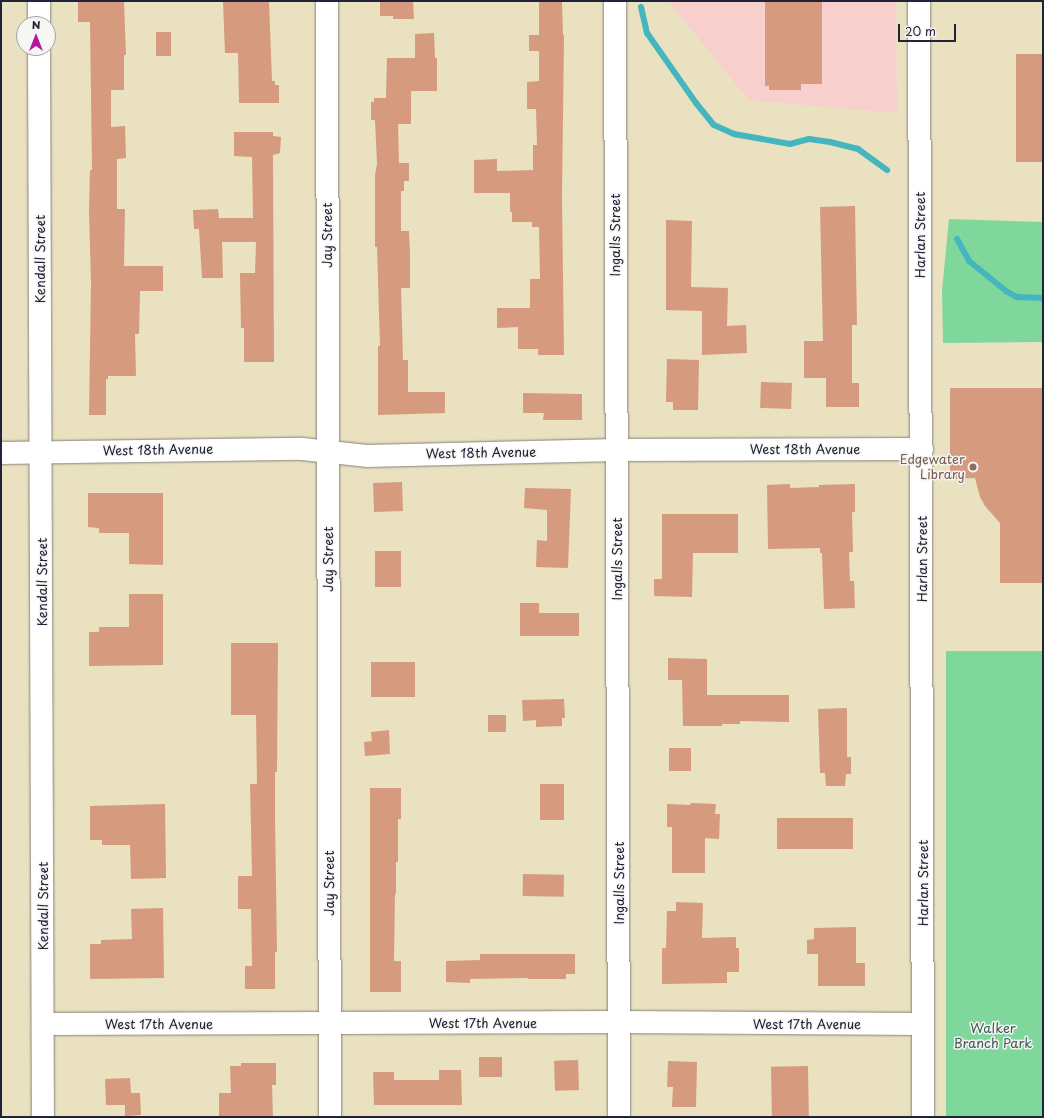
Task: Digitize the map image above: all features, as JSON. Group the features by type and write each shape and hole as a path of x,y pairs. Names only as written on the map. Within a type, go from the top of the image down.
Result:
{"street":[{"path":"39,1 39,16"},
{"name":"Jay Street","path":"327,1 327,452 330,1117"},
{"name":"Ingalls Street","path":"615,1 620,1022 619,1117"},
{"name":"Harlan Street","path":"919,1 924,1117"},
{"name":"Kendall Street","path":"39,56 43,1117"},
{"name":"West 18th Avenue","path":"1,453 302,449 367,456 617,450 922,449"},
{"name":"West 17th Avenue","path":"42,1024 620,1022 923,1024"}],"shaded area":[{"path":"668,1 896,1 897,113 749,100"}],"green space":[{"path":"949,219 1043,222 1043,342 943,343 942,291"},
{"name":"Walker Branch Park","path":"946,651 1043,651 1043,1117 946,1117"}],"building":[{"path":"78,1 124,1 126,55 124,55 124,90 111,90 111,127 125,126 126,158 117,159 117,209 125,209 124,266 163,266 163,291 140,291 139,334 135,334 136,376 108,376 108,379 106,379 106,415 89,415 91,283 89,210 90,170 92,170 90,22 78,22"},
{"path":"223,1 269,1 272,81 275,81 275,85 279,85 279,103 239,103 238,53 225,53"},
{"path":"380,1 413,1 414,19 393,19 393,16 380,16"},
{"path":"539,1 562,1 564,35 562,196 564,355 538,355 538,349 518,349 518,327 497,328 497,308 530,308 530,279 540,279 539,227 532,227 532,222 512,222 512,212 510,212 510,193 474,193 474,160 497,159 497,171 533,170 533,145 537,145 536,109 527,109 527,82 539,81 539,51 529,51 529,35 539,35"},
{"path":"765,1 822,1 822,84 801,84 801,90 769,90 769,86 765,86"},
{"path":"156,32 171,32 171,56 156,56"},
{"path":"434,33 435,58 437,58 437,91 411,91 411,124 398,124 399,163 409,163 409,181 404,181 404,191 401,191 401,231 409,231 410,254 410,288 401,288 403,360 408,360 408,392 445,392 445,413 378,415 378,346 380,346 377,247 375,247 375,175 377,164 375,120 371,120 371,102 374,102 374,98 386,98 387,58 415,58 415,34"},
{"path":"1016,54 1043,54 1043,162 1016,162"},
{"path":"234,132 273,132 273,136 281,137 280,153 273,155 274,362 244,362 244,328 241,328 240,273 255,273 256,242 222,242 223,278 202,278 199,229 194,229 193,210 218,209 219,218 253,218 252,157 234,156"},
{"path":"855,206 857,325 852,325 852,383 859,383 859,407 826,407 826,378 804,378 804,341 823,341 820,207"},
{"path":"666,220 692,221 691,287 728,288 727,326 746,325 747,353 702,355 702,311 666,310"},
{"path":"667,359 699,360 698,410 673,410 673,402 666,402"},
{"path":"761,382 792,383 791,409 760,408"},
{"path":"950,388 1043,388 1043,583 1000,583 1000,523 985,506 980,497 975,478 950,479"},
{"path":"523,393 582,394 582,420 543,420 544,413 523,413"},
{"path":"402,482 403,511 374,512 373,483"},
{"path":"790,484 790,488 819,487 819,485 855,484 855,512 852,512 853,552 849,552 850,581 854,581 855,608 824,609 822,553 820,553 820,548 768,549 767,485"},
{"path":"525,488 571,489 568,568 536,567 537,540 547,541 547,510 524,508"},
{"path":"88,493 163,493 163,565 129,564 129,533 99,533 99,528 88,527"},
{"path":"662,514 738,514 738,553 693,553 692,597 654,596 654,579 662,579"},
{"path":"375,551 401,551 401,587 375,587"},
{"path":"129,594 163,594 163,665 89,666 89,632 99,632 99,627 129,627"},
{"path":"520,603 539,603 539,613 579,613 579,636 520,636"},
{"path":"231,643 278,643 277,772 275,772 277,952 275,952 275,989 245,989 245,966 252,966 251,909 238,909 238,876 252,876 250,784 257,784 256,715 231,715"},
{"path":"668,658 707,659 707,695 789,695 789,722 740,721 740,724 722,724 722,726 683,726 682,680 668,680"},
{"path":"371,662 415,662 415,697 371,697"},
{"path":"564,699 565,718 562,718 562,726 536,727 536,720 523,721 522,700"},
{"path":"847,708 847,757 851,757 851,774 846,774 845,786 826,786 825,773 820,773 818,709"},
{"path":"488,715 506,715 506,732 488,732"},
{"path":"389,730 390,754 365,756 364,742 372,741 371,732"},
{"path":"669,748 691,748 691,771 669,771"},
{"path":"540,784 564,784 564,820 540,820"},
{"path":"370,788 401,788 401,819 398,819 398,862 396,862 394,961 401,961 401,992 370,992"},
{"path":"691,803 716,804 715,814 720,814 719,839 705,838 705,873 672,873 672,827 667,827 667,804 690,805"},
{"path":"165,804 166,878 131,879 130,845 102,845 102,840 90,840 90,806"},
{"path":"777,818 853,818 853,849 777,849"},
{"path":"523,874 564,875 564,897 523,896"},
{"path":"676,902 703,903 702,938 736,937 736,948 739,948 739,972 727,972 727,983 662,984 662,948 666,948 667,911 676,911"},
{"path":"163,908 164,978 90,979 90,944 101,944 101,940 132,939 131,909"},
{"path":"856,927 856,963 865,963 865,986 818,986 818,954 807,954 807,940 814,939 814,928"},
{"path":"480,954 575,954 575,974 566,974 566,979 470,979 470,983 446,982 446,961 480,960"},
{"path":"479,1057 502,1057 502,1077 479,1077"},
{"path":"578,1060 579,1090 555,1091 554,1061"},
{"path":"668,1061 697,1062 696,1107 672,1107 673,1087 667,1087"},
{"path":"241,1063 276,1063 276,1085 272,1085 273,1117 219,1117 219,1093 231,1093 230,1066 241,1066"},
{"path":"808,1066 809,1117 772,1117 771,1067"},
{"path":"439,1070 461,1070 462,1105 374,1105 373,1072 394,1072 394,1080 439,1080"},
{"path":"130,1078 131,1093 140,1093 141,1115 125,1116 125,1105 106,1105 105,1079"}],"waterway":[{"path":"641,7 647,33 696,103 714,125 734,134 790,144 809,139 830,142 858,149 887,170"},
{"path":"957,239 969,261 1006,291 1017,297 1043,298"}],"place":[{"name":"Edgewater Library","path":"973,467"}]}
